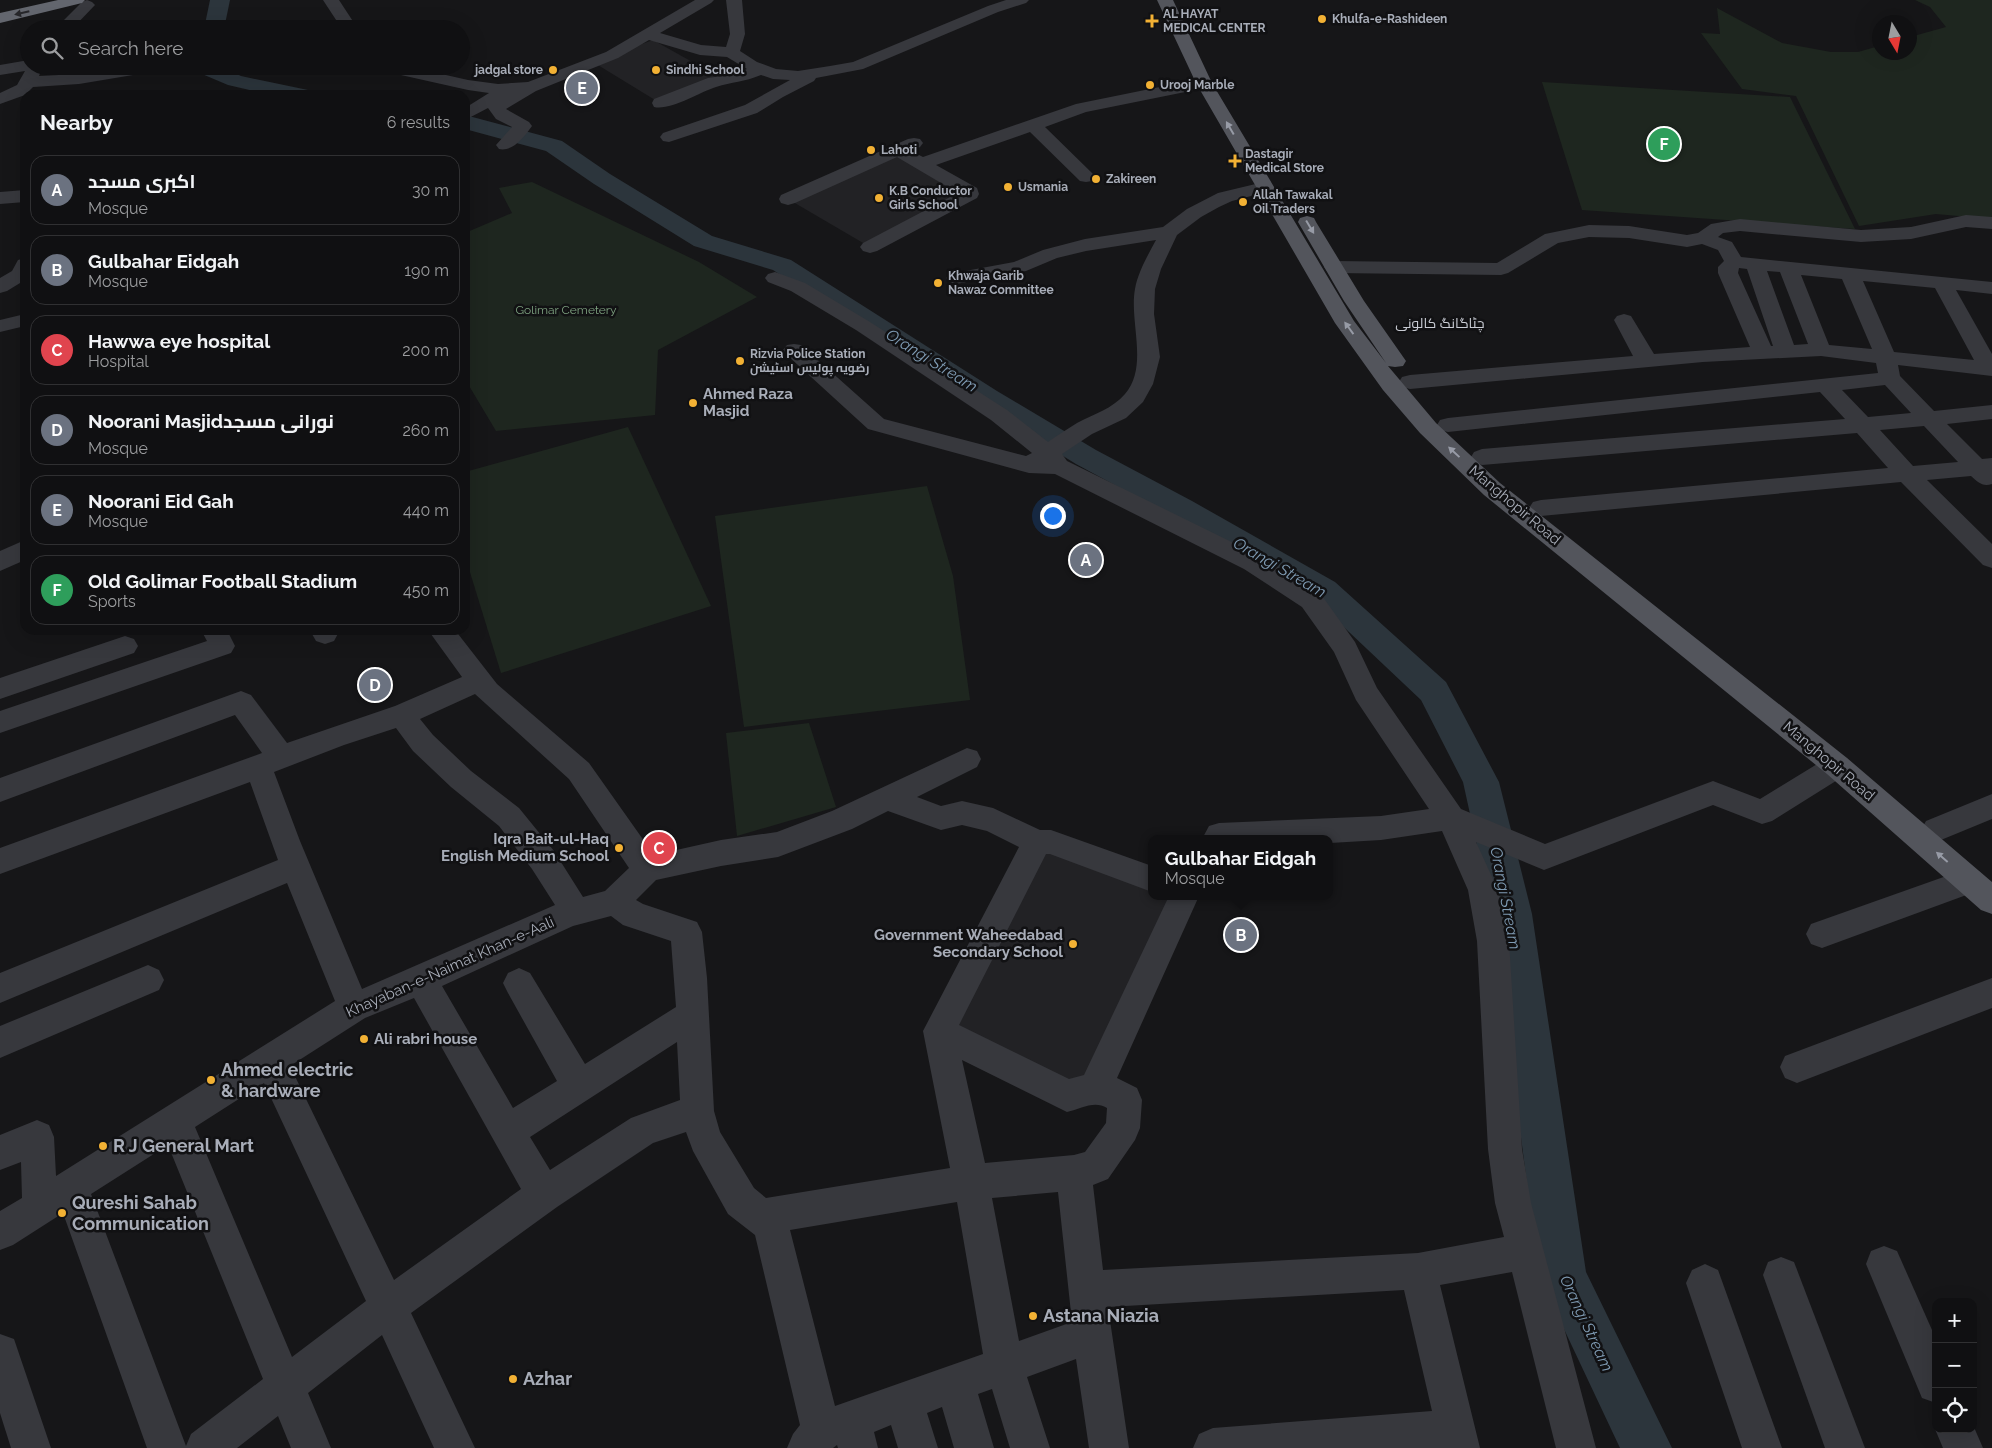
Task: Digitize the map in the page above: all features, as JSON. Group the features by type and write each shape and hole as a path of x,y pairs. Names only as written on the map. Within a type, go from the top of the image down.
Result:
{"highway":[{"path":"0,18 82,2"}],"main road":[{"name":"Manghopir Road","path":"1166,0 1204,83 1345,323 1391,385 1428,428 1492,489 1981,880"},
{"name":"Manghopir Road","path":"1186,0 1199,39 1236,106 1354,301 1410,382 1448,425 1541,508 1852,757 1936,830 1981,880 1992,901"}],"street":[{"path":"331,0 344,20"},
{"path":"505,145 523,126 502,115 496,108 530,87 612,55 706,0"},
{"path":"731,52 738,45 734,0"},
{"path":"649,35 700,50 731,52 773,74 798,76 857,66 993,9 1021,0"},
{"path":"69,20 82,2"},
{"path":"0,70 20,67"},
{"path":"660,104 714,82 739,78 761,69"},
{"path":"669,137 751,109 777,93 819,73"},
{"path":"22,90 30,82 32,75"},
{"path":"30,82 79,79 103,75"},
{"path":"423,75 468,85 509,88 530,87"},
{"path":"921,164 1082,108 1204,83"},
{"path":"472,111 509,88"},
{"path":"0,99 20,92"},
{"path":"1033,125 1086,177"},
{"path":"788,199 918,142 939,158"},
{"path":"870,247 969,196 970,192 897,150"},
{"path":"1045,462 1084,429 1118,413 1142,384 1149,357 1144,314 1145,289 1151,268 1169,232 1194,213 1224,197 1264,187"},
{"path":"0,198 20,196"},
{"path":"1334,267 1501,269 1552,238 1589,231 1629,232 1686,241 1704,238 1718,228 1740,225 1861,236 1911,233 1966,221 1989,232"},
{"path":"956,278 1019,267 1050,254 1085,245 1169,232"},
{"path":"1704,238 1725,246 1735,262"},
{"path":"1763,353 1728,273 1728,267 1735,262 1992,288"},
{"path":"1755,264 1786,352"},
{"path":"1788,267 1821,350"},
{"path":"0,286 20,274"},
{"path":"1850,274 1888,368 1930,417 1987,472"},
{"path":"775,278 798,287 863,326 999,415 1045,462"},
{"path":"1942,283 1991,369"},
{"path":"1624,320 1647,361"},
{"path":"0,326 20,321"},
{"path":"794,350 876,424 1045,462 1253,563 1311,600 1324,616 1346,650 1366,693 1451,818 1483,890 1493,941 1505,1148 1513,1203 1576,1448"},
{"path":"1410,382 1647,361 1821,350 1888,368 1991,369"},
{"path":"1448,425 1826,385 1888,368"},
{"path":"1826,385 1908,475 1992,559"},
{"path":"1482,457 1992,412"},
{"path":"1541,508 1908,475 1987,472"},
{"path":"0,562 20,552"},
{"path":"0,722 222,646 216,635"},
{"path":"445,635 487,691 579,771 647,869"},
{"path":"0,689 125,646"},
{"path":"0,861 366,725 402,715 479,681"},
{"path":"0,790 241,702 269,762 295,866 354,1007"},
{"path":"402,715 424,742 461,779 509,817 543,860 576,912"},
{"path":"967,759 842,820 778,844 647,869 614,902 634,915 686,932 697,1111 704,1139 741,1201 771,1225 834,1437 904,1402 1092,1334"},
{"path":"1219,835 1382,828 1451,818 1544,857 1713,793 1762,812 1837,766"},
{"path":"887,798 941,818 962,814 993,820 1037,842 1052,842 1148,878"},
{"path":"1936,830 1992,806"},
{"path":"1030,1448 1004,1366 972,1182 939,1031 1037,842"},
{"path":"0,988 295,866"},
{"path":"1822,934 1981,880"},
{"path":"1096,1086 1182,900"},
{"name":"Khayaban-e-Naimat Khan-e-Aali","path":"0,1232 354,1007 421,980 576,912 614,902"},
{"path":"0,1042 148,980"},
{"path":"421,980 544,1194"},
{"path":"519,983 579,1086"},
{"path":"1797,1067 1992,993"},
{"path":"508,1131 692,1015"},
{"path":"761,1217 972,1182 1074,1173 1096,1167 1123,1128 1125,1100 1108,1089 1096,1086 1067,1096 939,1031"},
{"path":"270,1060 455,1448"},
{"path":"205,1448 388,1307 544,1194 643,1130 697,1111"},
{"path":"175,1121 284,1387 311,1448"},
{"path":"0,1153 37,1137 40,1207"},
{"path":"1074,1173 1086,1290 1109,1448"},
{"path":"71,1187 167,1448"},
{"path":"1086,1290 1418,1271 1525,1251"},
{"path":"1884,1264 1932,1375"},
{"path":"1214,1448 1458,1439 1418,1271"},
{"path":"1782,1275 1846,1448"},
{"path":"1705,1283 1762,1448"},
{"path":"0,1353 31,1448"},
{"path":"956,1384 974,1448"},
{"path":"904,1402 918,1448"},
{"path":"1957,1433 1963,1448"}],"shaded area":[{"name":"Sindhi School","path":"653,40 721,78 660,103 593,62"},
{"name":"K.B Conductor Girls School","path":"897,150 970,192 870,247 788,199"},
{"name":"Government Waheedabad Secondary School","path":"1051,842 1148,878 1148,900 1182,900 1082,1092 939,1031"}],"green space":[{"path":"1915,0 1992,0 1992,219 1936,214 1859,226 1796,96 1742,89 1701,33 1720,34 1717,8 1782,43 1831,52 1858,52 1872,48 1872,60 1917,60 1917,35 1946,27 1930,7"},
{"path":"1542,82 1790,97 1855,229 1582,210"},
{"name":"Golimar Cemetery","path":"532,182 699,262 757,297 658,350 655,415 496,431 470,387 470,231 512,213 499,188"},
{"path":"628,427 711,606 501,673 470,572 470,471"},
{"path":"927,486 953,576 970,700 744,727 715,516"},
{"path":"809,723 836,807 737,836 726,733"}],"waterway":[{"name":"Orangi Stream","path":"216,20 220,0"},
{"name":"Orangi Stream","path":"221,75 235,81 277,90"},
{"name":"Orangi Stream","path":"470,123 554,146 602,179 703,241 782,265 987,397 1086,457 1181,508 1324,590 1434,691 1481,782 1512,914 1563,1276 1647,1448"}],"place":[{"name":"Khulfa-e-Rashideen","path":"1322,19"},
{"name":"AL HAYAT MEDICAL CENTER","path":"1152,21"},
{"name":"jadgal store","path":"553,70"},
{"name":"Sindhi School","path":"656,70"},
{"name":"Urooj Marble","path":"1150,85"},
{"name":"Noorani Eid Gah","path":"582,88"},
{"name":"Old Golimar Football Stadium","path":"1664,144"},
{"name":"Lahoti","path":"871,150"},
{"name":"Dastagir Medical Store","path":"1235,161"},
{"name":"Zakireen","path":"1096,179"},
{"name":"Usmania","path":"1008,187"},
{"name":"K.B Conductor Girls School","path":"879,198"},
{"name":"Allah Tawakal Oil Traders","path":"1243,202"},
{"name":"Khwaja Garib Nawaz Committee","path":"938,283"},
{"name":"Rizvia Police Station رضویہ پولیس اسٹیشن","path":"740,361"},
{"name":"Ahmed Raza Masjid","path":"693,403"},
{"name":"اکبری مسجد","path":"1086,560"},
{"name":"Noorani Masjidنورانی مسجد","path":"375,685"},
{"name":"Iqra Bait-ul-Haq English Medium School","path":"619,848"},
{"name":"Hawwa eye hospital","path":"659,848"},
{"name":"Gulbahar Eidgah","path":"1241,935"},
{"name":"Government Waheedabad Secondary School","path":"1073,944"},
{"name":"Ali rabri house","path":"364,1039"},
{"name":"Ahmed electric & hardware","path":"211,1080"},
{"name":"R J General Mart","path":"103,1146"},
{"name":"Qureshi Sahab Communication","path":"62,1213"},
{"name":"Astana Niazia","path":"1033,1316"},
{"name":"Azhar","path":"513,1379"}],"district":[{"name":"چٹاگانگ کالونی","path":"1440,323"}]}
